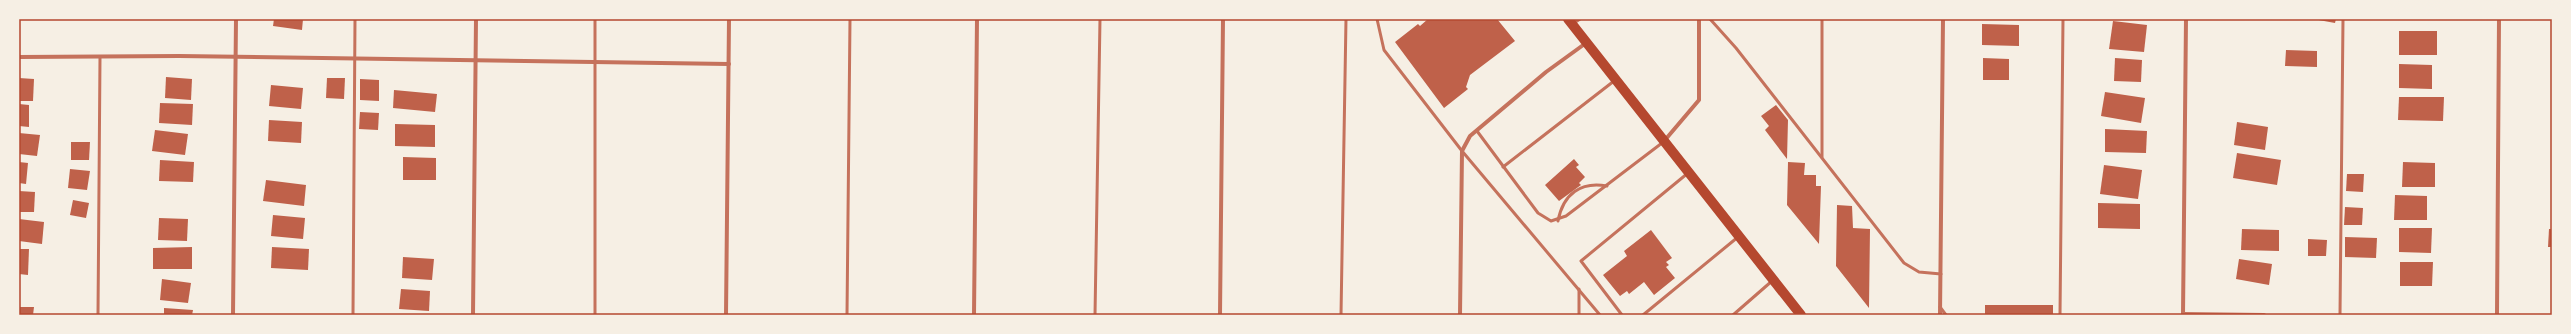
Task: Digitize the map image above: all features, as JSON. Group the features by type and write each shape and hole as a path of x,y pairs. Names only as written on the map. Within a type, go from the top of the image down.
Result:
{"main road":[{"path":"1573,21 1587,42 1801,315"}],"street":[{"path":"233,315 236,19"},
{"path":"473,315 476,19"},
{"path":"726,315 729,19"},
{"path":"974,315 978,19"},
{"path":"1220,315 1223,19"},
{"path":"1665,140 1698,100 1699,19"},
{"path":"1940,315 1943,19"},
{"path":"2186,19 2182,314 2264,315"},
{"path":"2497,315 2499,19"},
{"path":"1460,315 1462,151 1470,136 1546,72 1587,42"},
{"path":"19,57 354,59 729,64"}],"lane":[{"path":"353,315 355,19"},
{"path":"595,19 595,315"},
{"path":"847,315 850,19"},
{"path":"1095,315 1100,19"},
{"path":"1341,315 1346,19"},
{"path":"1377,19 1384,50 1462,151 1600,315"},
{"path":"1710,19 1736,48 1904,264 1919,272 1941,274"},
{"path":"1822,19 1822,158"},
{"path":"2060,315 2063,19"},
{"path":"2340,315 2343,19"},
{"path":"98,315 100,57"},
{"path":"1503,167 1616,79"},
{"path":"1477,131 1538,213 1551,221 1558,221 1607,186 1665,140"},
{"path":"1622,315 1581,261 1690,172"},
{"path":"1558,221 1563,202 1582,186 1594,183 1607,186"},
{"path":"1643,315 1740,236"},
{"path":"1733,315 1773,280"},
{"path":"1579,289 1579,315"},
{"path":"1940,307 1946,315"}],"building":[{"path":"274,19 303,19 302,30 273,26"},
{"path":"1428,19 1497,19 1515,41 1470,75 1466,87 1468,89 1444,108 1395,42 1418,24 1420,26"},
{"path":"2313,19 2336,19 2335,23"},
{"path":"2113,21 2147,25 2144,52 2109,49"},
{"path":"1982,24 2019,25 2019,46 1982,45"},
{"path":"2399,31 2437,31 2437,55 2399,55"},
{"path":"2286,50 2317,51 2317,67 2285,66"},
{"path":"1983,58 2009,59 2009,80 1983,80"},
{"path":"2115,58 2142,60 2141,82 2114,81"},
{"path":"2399,64 2432,65 2432,89 2399,88"},
{"path":"166,77 192,79 191,100 165,98"},
{"path":"19,78 34,79 33,101 19,101"},
{"path":"327,78 345,78 344,99 326,98"},
{"path":"360,79 379,80 379,101 360,100"},
{"path":"271,85 303,88 301,109 269,106"},
{"path":"394,90 437,94 435,112 393,108"},
{"path":"2105,92 2145,98 2141,123 2101,116"},
{"path":"2399,97 2444,97 2443,121 2398,120"},
{"path":"160,103 193,104 192,125 159,123"},
{"path":"19,104 29,105 29,127 19,126"},
{"path":"1776,105 1788,120 1787,159 1765,130 1769,126 1761,116"},
{"path":"360,112 379,113 378,130 359,129"},
{"path":"269,120 302,122 301,143 268,141"},
{"path":"2237,122 2268,127 2265,150 2234,145"},
{"path":"395,124 435,125 435,147 395,146"},
{"path":"2105,129 2147,131 2146,153 2105,152"},
{"path":"155,130 188,134 185,155 152,151"},
{"path":"19,133 40,135 37,156 19,154"},
{"path":"71,142 90,142 89,160 71,160"},
{"path":"2237,153 2281,160 2277,185 2233,178"},
{"path":"403,157 436,158 436,180 403,180"},
{"path":"1574,159 1579,165 1576,167 1585,177 1579,183 1581,185 1559,201 1545,185"},
{"path":"160,160 194,162 193,182 159,181"},
{"path":"19,162 28,163 26,184 19,183"},
{"path":"1788,162 1805,163 1804,175 1816,175 1816,186 1821,186 1819,244 1787,205"},
{"path":"2403,162 2435,163 2435,187 2402,187"},
{"path":"2104,165 2142,170 2138,199 2100,194"},
{"path":"70,169 90,171 87,190 68,188"},
{"path":"2347,174 2364,174 2363,192 2346,191"},
{"path":"266,180 306,185 304,206 263,201"},
{"path":"19,191 35,192 34,212 19,212"},
{"path":"2395,195 2427,196 2427,220 2394,220"},
{"path":"73,200 89,203 86,218 70,215"},
{"path":"2098,203 2140,204 2140,229 2098,228"},
{"path":"1837,205 1852,206 1853,228 1870,229 1869,308 1836,266"},
{"path":"2345,207 2363,208 2362,225 2344,225"},
{"path":"273,215 305,218 303,239 271,236"},
{"path":"159,218 188,219 187,241 158,240"},
{"path":"19,219 44,222 42,244 19,241"},
{"path":"2399,228 2432,228 2431,253 2399,252"},
{"path":"2242,229 2279,230 2279,251 2241,250"},
{"path":"2549,229 2552,229 2552,247 2548,247"},
{"path":"1651,230 1672,258 1666,262 1669,265 1666,267 1675,278 1654,295 1644,282 1629,294 1627,291 1620,296 1603,275 1627,256 1624,251"},
{"path":"2345,237 2377,238 2376,258 2345,257"},
{"path":"2308,239 2327,240 2326,256 2308,256"},
{"path":"192,247 192,269 153,269 153,248"},
{"path":"272,247 309,249 308,270 271,268"},
{"path":"19,249 29,249 28,275 19,274"},
{"path":"403,257 434,259 432,280 402,278"},
{"path":"2239,259 2272,264 2269,285 2236,279"},
{"path":"2400,262 2433,262 2432,286 2400,286"},
{"path":"162,279 191,283 188,303 160,300"},
{"path":"401,289 430,291 429,311 399,309"},
{"path":"1985,305 2053,305 2053,315 1985,315"},
{"path":"19,307 34,307 33,315 19,315"},
{"path":"164,308 193,310 192,315 164,315"}]}
